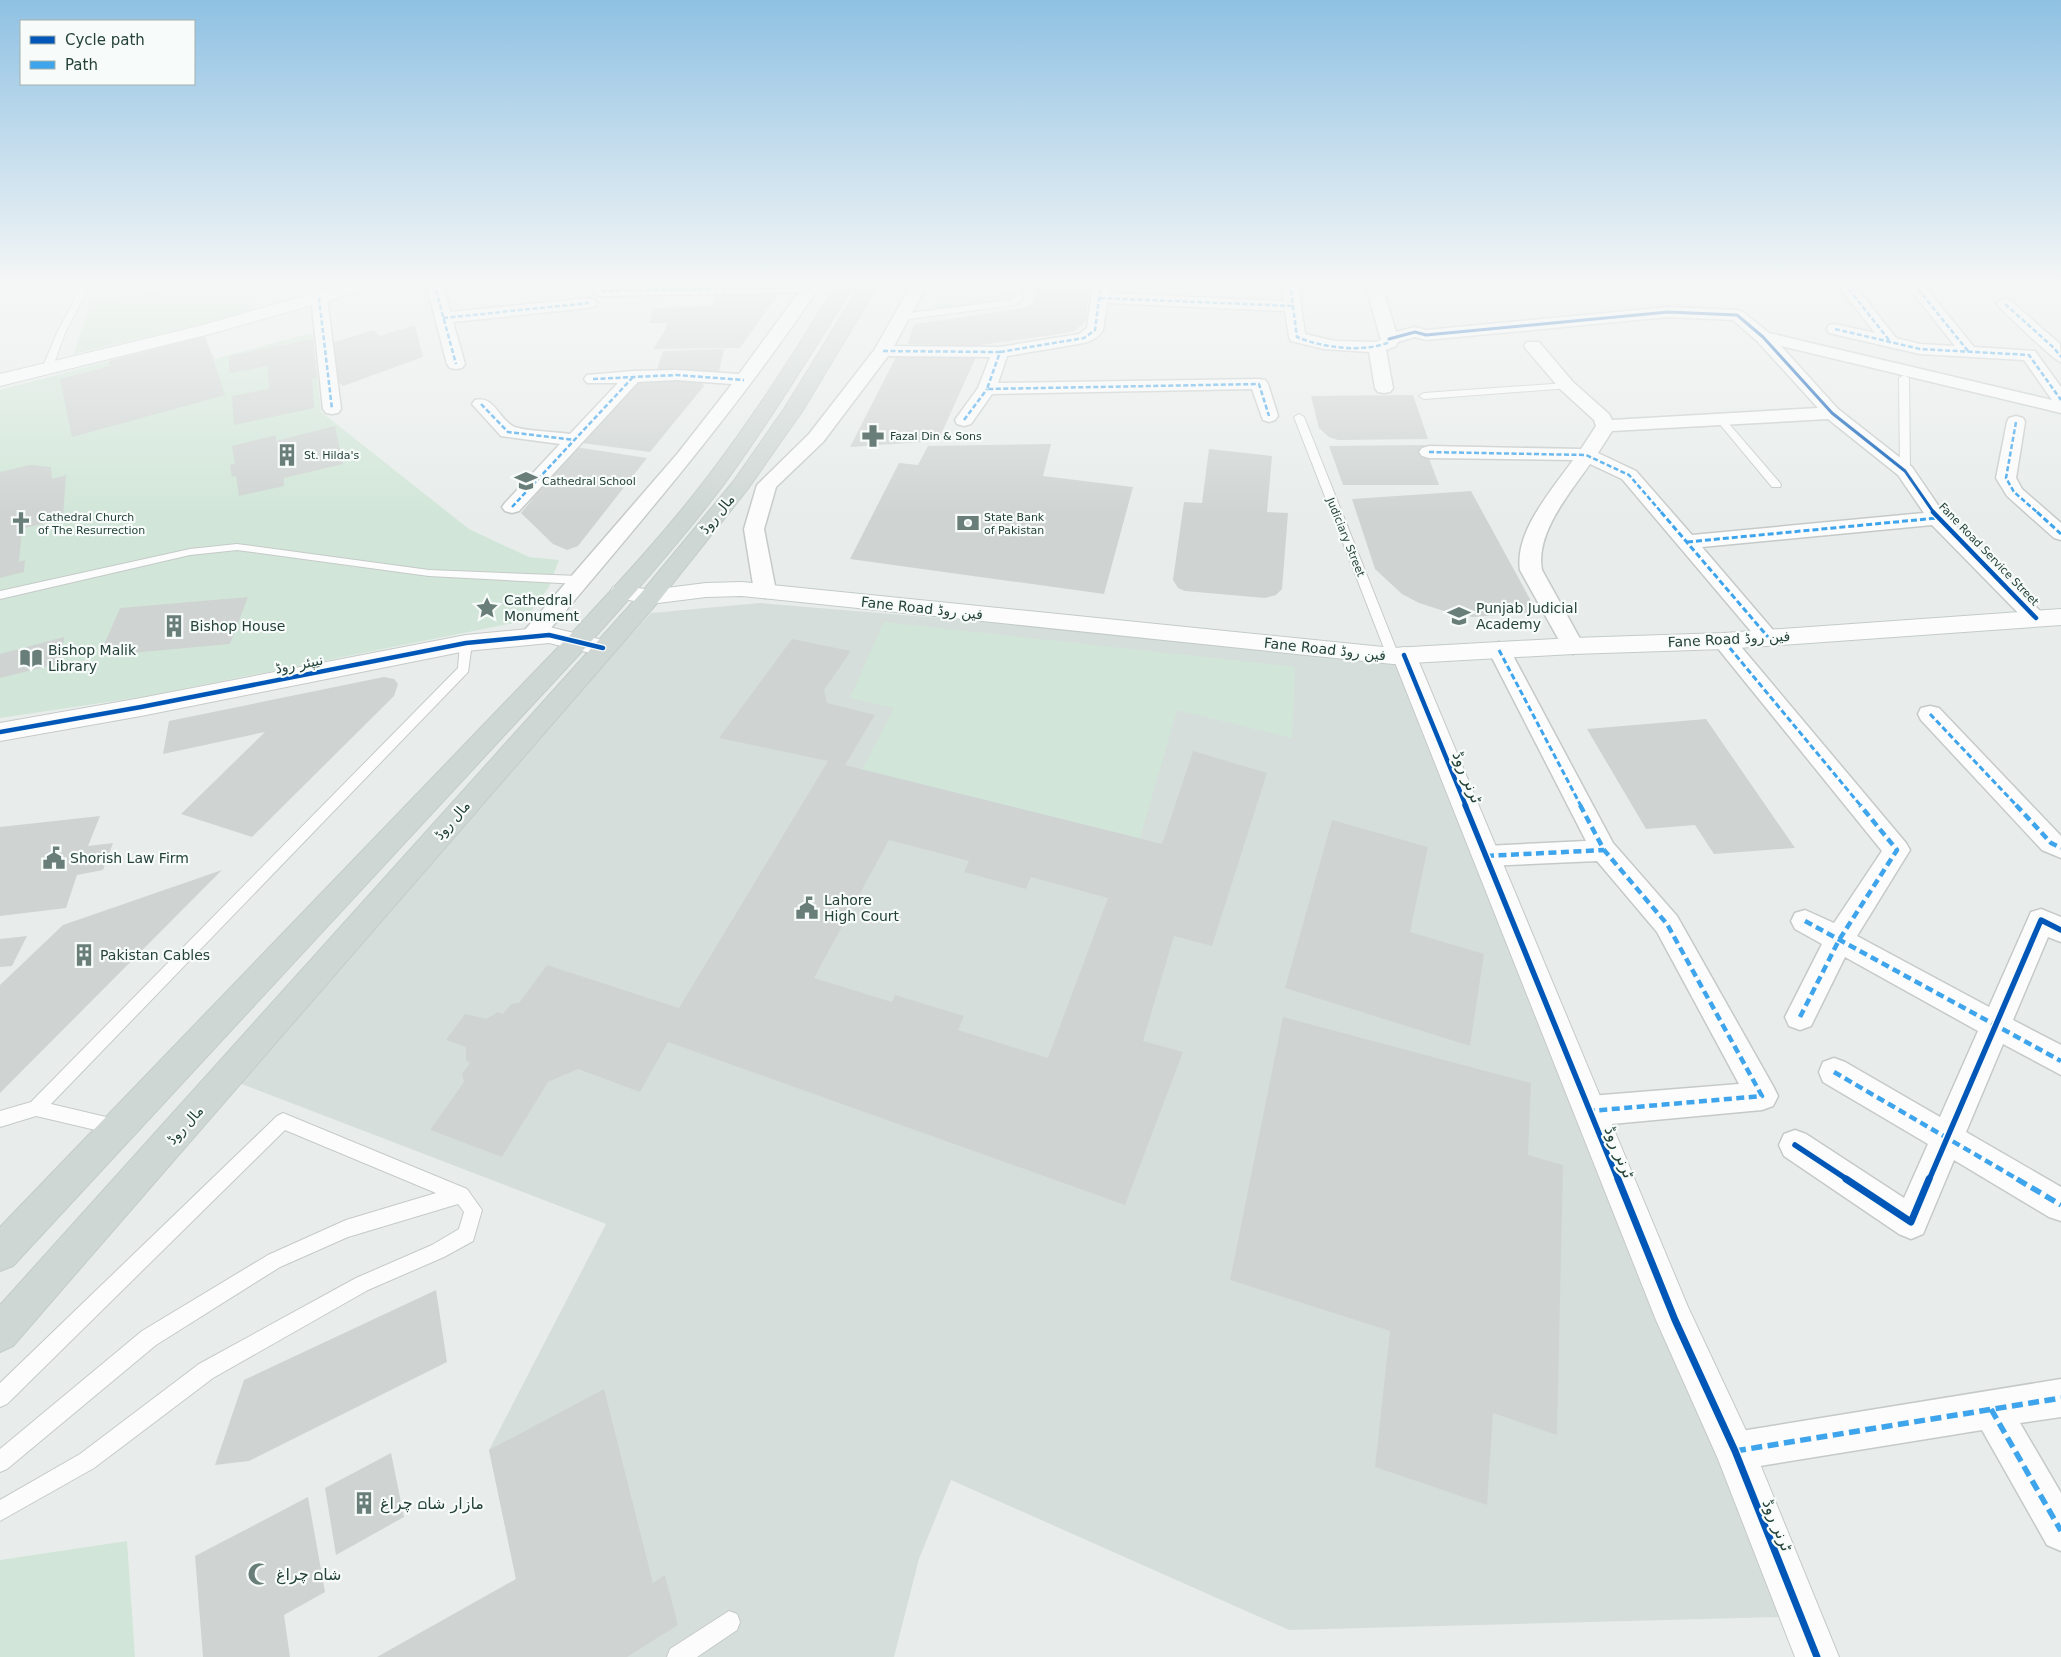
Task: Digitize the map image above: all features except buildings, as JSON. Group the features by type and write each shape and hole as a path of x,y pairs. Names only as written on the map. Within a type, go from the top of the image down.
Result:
{"main road":[{"path":"0,380 82,360"},
{"name":"مال روڈ","path":"0,1333 226,1078 590,645 621,592 649,563 741,446 798,360"},
{"name":"مال روڈ","path":"0,1253 557,662 590,645 650,597 740,486 793,410 824,360"},
{"name":"Fane Road فین روڈ","path":"621,592 650,597 706,590 765,591 1399,655 1573,646 1724,641 2061,617"},
{"name":"نیپئر روڈ","path":"0,732 141,707 466,643 532,636 556,636 590,645"},
{"name":"ٹرنر روڈ","path":"1399,655 1486,856 1675,1320 1735,1452 1817,1657"}],"street":[{"path":"327,360 332,409"},
{"path":"532,636 685,457 758,360"},
{"path":"765,591 754,529 767,485 816,438 876,360"},
{"path":"964,420 986,389 997,360"},
{"path":"1384,388 1385,360"},
{"path":"1545,360 1567,386 1602,418 1604,426 1601,435 1550,507 1532,543 1529,558 1531,570 1573,646"},
{"name":"Fane Road Service Street","path":"1784,360 1832,413 1905,471 1937,518 2036,618"},
{"path":"1861,360 2061,408"},
{"path":"2033,360 2061,400"},
{"path":"593,379 676,375 744,380"},
{"path":"512,507 634,376"},
{"path":"986,389 1259,384 1269,416"},
{"path":"482,404 508,432 575,440"},
{"path":"1604,426 1832,413"},
{"path":"2016,422 2006,478 2014,492 2061,534"},
{"path":"1429,452 1586,455 1629,475 1768,638"},
{"path":"740,486 767,485"},
{"path":"1687,542 1937,518"},
{"path":"1724,641 1897,850 1839,940 1800,1016"},
{"path":"1500,650 1604,850 1667,924 1762,1096 1590,1111"},
{"path":"1930,714 2051,843 2061,848"},
{"path":"1486,856 1604,850"},
{"path":"1796,1144 1911,1222 2041,920 2061,930"},
{"path":"1805,921 2061,1061"},
{"path":"1834,1072 2061,1205"},
{"path":"1735,1452 2061,1398"},
{"path":"1991,1409 2061,1532"}],"lane":[{"path":"47,369 50,360"},
{"path":"1904,378 1905,471"},
{"path":"1424,396 1567,386"},
{"name":"Judiciary Street","path":"1299,417 1399,655"},
{"path":"1721,420 1776,485"},
{"path":"0,595 190,552 237,548 429,573 579,580"},
{"path":"2,1121 36,1108 464,669 466,643"},
{"path":"36,1108 117,1127"},
{"path":"0,1397 283,1121 461,1195 473,1210 468,1235 438,1251 362,1284 206,1370 87,1461 0,1511"},
{"path":"0,1462 149,1338 274,1260 346,1229 461,1195"},
{"path":"678,1657 729,1622"}],"shaded area":[{"name":"Lahore High Court","path":"760,603 1393,656 1782,1617 1289,1630 951,1480 919,1559 894,1657 521,1657 531,1651 489,1450 606,1224 226,1078 651,613"}],"green space":[{"name":"Cathedral Church of The Resurrection","path":"112,360 316,360 321,412 469,529 529,557 559,560 549,587 524,621 142,697 0,718 0,390"},
{"path":"884,622 1295,667 1292,738 1177,710 1140,838 862,770 894,708 850,698"},
{"path":"127,1541 135,1657 0,1657 0,1560"}],"marked path":[{"path":"326,360 332,409"},
{"path":"997,360 987,389 1259,384 1269,416"},
{"path":"2033,360 2061,400"},
{"path":"593,379 676,375 744,380"},
{"path":"512,507 634,376"},
{"path":"964,420 987,389"},
{"path":"481,404 508,432 575,440"},
{"path":"2016,422 2006,478 2014,492 2061,534"},
{"path":"1429,452 1586,455 1629,475 1768,637"},
{"path":"1687,542 1937,518"},
{"path":"1724,641 1897,850 1839,940 1800,1017"},
{"path":"1499,650 1604,850 1667,924 1762,1096 1590,1111"},
{"path":"1930,714 2051,843 2061,848"},
{"path":"1486,856 1604,850"},
{"path":"1805,921 2061,1061"},
{"path":"1834,1072 2061,1205"},
{"path":"1735,1451 2061,1398"},
{"path":"1991,1409 2061,1531"}],"cycle path":[{"path":"1784,360 1832,413 1905,471 1937,518 2036,618"},
{"path":"0,732 141,707 466,643 549,635 603,648"},
{"path":"1404,655 1675,1320 1735,1451 1817,1657"},
{"path":"1795,1145 1911,1222 2041,920 2061,930"}],"place":[{"name":"Fazal Din & Sons","path":"873,436"},
{"name":"St. Hilda's","path":"287,455"},
{"name":"Cathedral School","path":"526,481"},
{"name":"Cathedral Church of The Resurrection","path":"21,523"},
{"name":"State Bank of Pakistan","path":"968,523"},
{"name":"Cathedral Monument","path":"487,608"},
{"name":"Punjab Judicial Academy","path":"1459,616"},
{"name":"Bishop House","path":"174,626"},
{"name":"Bishop Malik Library","path":"31,658"},
{"name":"Shorish Law Firm","path":"54,858"},
{"name":"Lahore High Court","path":"807,908"},
{"name":"Pakistan Cables","path":"84,955"},
{"name":"مازار شاہ چراغ","path":"364,1503"},
{"name":"شاہ چراغ","path":"259,1574"}]}
